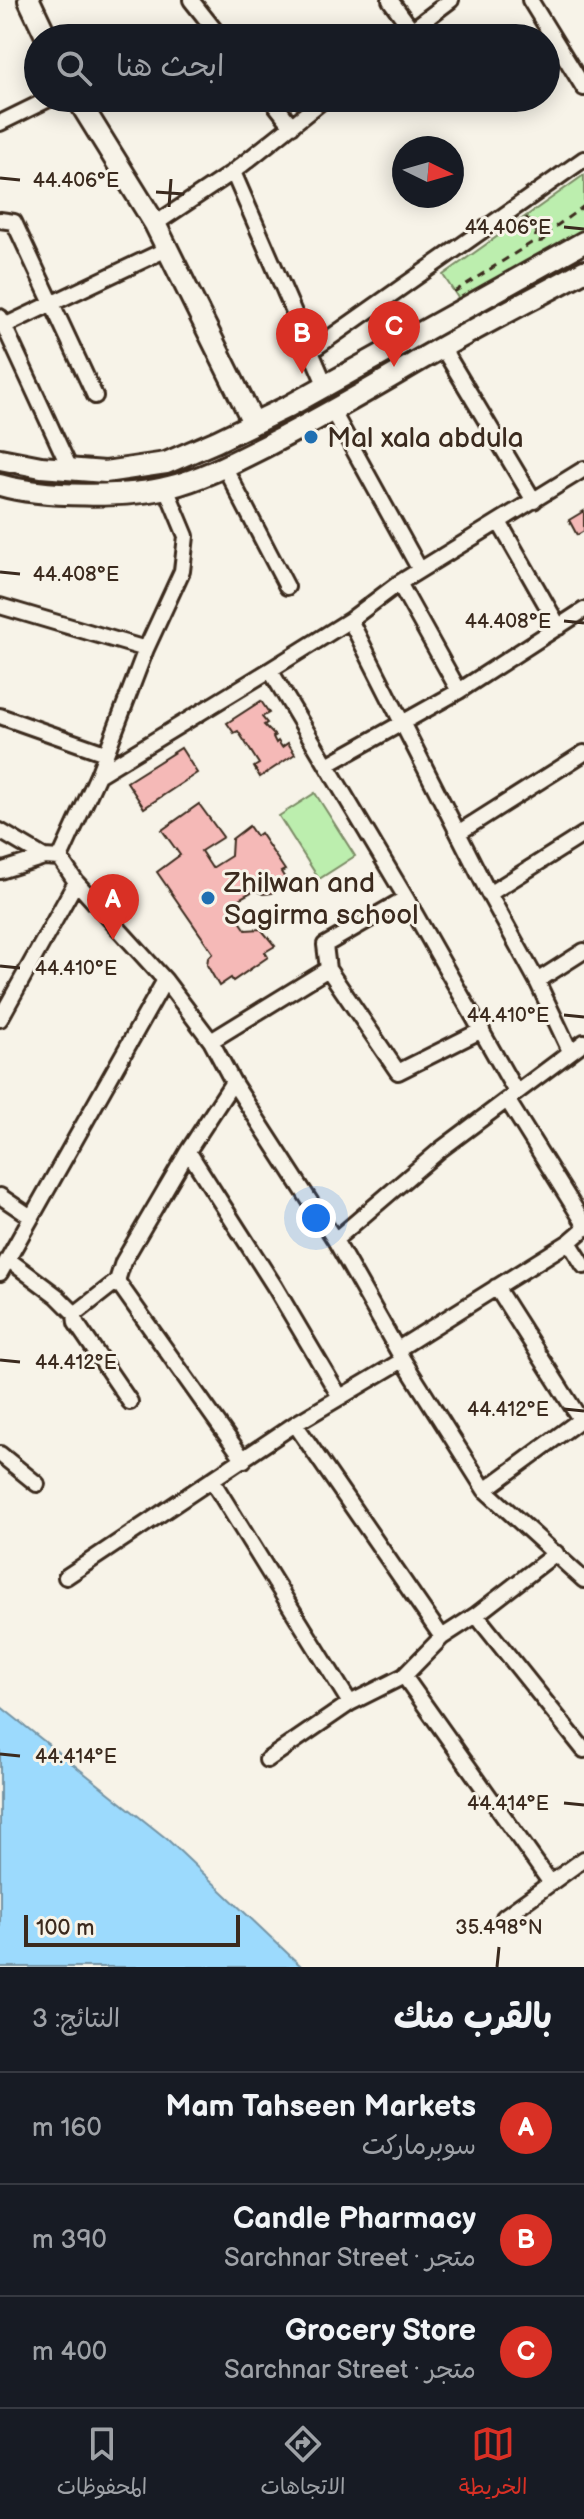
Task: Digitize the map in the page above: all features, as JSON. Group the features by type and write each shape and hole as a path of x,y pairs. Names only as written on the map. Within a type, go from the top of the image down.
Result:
{"street":[{"path":"29,0 40,24"},
{"path":"191,0 210,24"},
{"path":"390,0 402,24"},
{"path":"420,24 451,0"},
{"path":"530,0 545,24"},
{"path":"560,49 584,88"},
{"path":"0,123 24,111"},
{"path":"86,112 155,224 253,422"},
{"path":"281,112 292,126"},
{"path":"155,224 233,172 309,112"},
{"path":"311,351 584,159"},
{"path":"233,172 325,384"},
{"path":"0,220 14,222 95,396"},
{"path":"0,459 18,465 105,472 166,463 325,384 584,242"},
{"path":"71,471 2,321 54,305 167,249"},
{"path":"0,485 44,493 115,494 166,488 224,466 333,412 442,347 584,271"},
{"path":"442,347 534,501"},
{"path":"333,412 420,570"},
{"path":"224,466 287,587"},
{"path":"98,775 350,620 399,583 584,469"},
{"path":"60,858 98,775 146,649 176,589 186,536 166,488"},
{"path":"499,522 559,627"},
{"path":"399,583 459,691"},
{"path":"0,606 146,649"},
{"path":"327,765 459,691 584,610"},
{"path":"350,620 489,894 537,981 570,1051"},
{"path":"66,1577 340,1397 496,1287 569,1242 584,1226 512,1097 482,1030 270,670"},
{"path":"0,716 105,753"},
{"path":"458,833 584,753"},
{"path":"0,831 44,857"},
{"path":"489,894 584,834"},
{"path":"0,871 44,857 60,858"},
{"path":"60,858 76,882 165,980 211,1041 233,1082 335,1240 400,1354 485,1490 584,1580"},
{"path":"0,1019 76,882"},
{"path":"406,898 325,945 328,969 398,1072 482,1030"},
{"path":"537,981 584,951"},
{"path":"211,1041 328,969"},
{"path":"0,1273 165,980"},
{"path":"335,1240 440,1150 584,1042"},
{"path":"75,1314 117,1281 123,1262 188,1151 233,1082"},
{"path":"188,1151 275,1287 340,1397"},
{"path":"0,1196 31,1217"},
{"path":"569,1242 584,1266"},
{"path":"9,1260 57,1296 75,1314 76,1323 130,1402"},
{"path":"117,1281 244,1460"},
{"path":"485,1490 582,1418 496,1287"},
{"path":"295,1424 442,1637"},
{"path":"0,1454 37,1484"},
{"path":"213,1482 350,1703"},
{"path":"267,1760 350,1703 404,1676 442,1637 476,1615 556,1553"},
{"path":"476,1615 584,1750"},
{"path":"404,1676 550,1882"},
{"path":"504,1917 550,1882 581,1866"}],"path":[{"path":"517,205 538,234 544,235"},
{"path":"536,240 543,241 544,235 584,206"},
{"path":"454,292 536,240 538,234"}],"green space":[{"path":"584,175 584,234 464,307 443,275"},
{"path":"315,793 355,856 319,879 279,816"}],"water":[{"path":"0,1706 167,1839 302,1967 0,1967"}],"building":[{"path":"584,511 584,531 577,535 569,520"},
{"path":"261,701 269,713 262,717 267,723 264,725 275,736 276,743 278,741 282,747 288,743 295,754 260,777 254,767 259,764 238,731 234,733 227,723"},
{"path":"181,748 197,773 144,808 127,782"},
{"name":"Zhilwan and Sagirma school","path":"199,804 223,837 201,851 212,868 231,856 232,839 249,826 256,836 260,833 285,870 281,872 288,883 272,893 263,894 255,890 235,901 239,907 233,911 246,930 261,929 275,946 265,952 268,957 233,981 231,978 219,986 207,965 213,953 157,872 180,855 162,830"}],"place":[{"name":"Grocery Store","path":"394,367"},
{"name":"Candle Pharmacy","path":"302,374"},
{"name":"Mal xala abdula","path":"311,437"},
{"name":"Zhilwan and Sagirma school","path":"208,898"},
{"name":"Mam Tahseen Markets","path":"113,940"}]}
